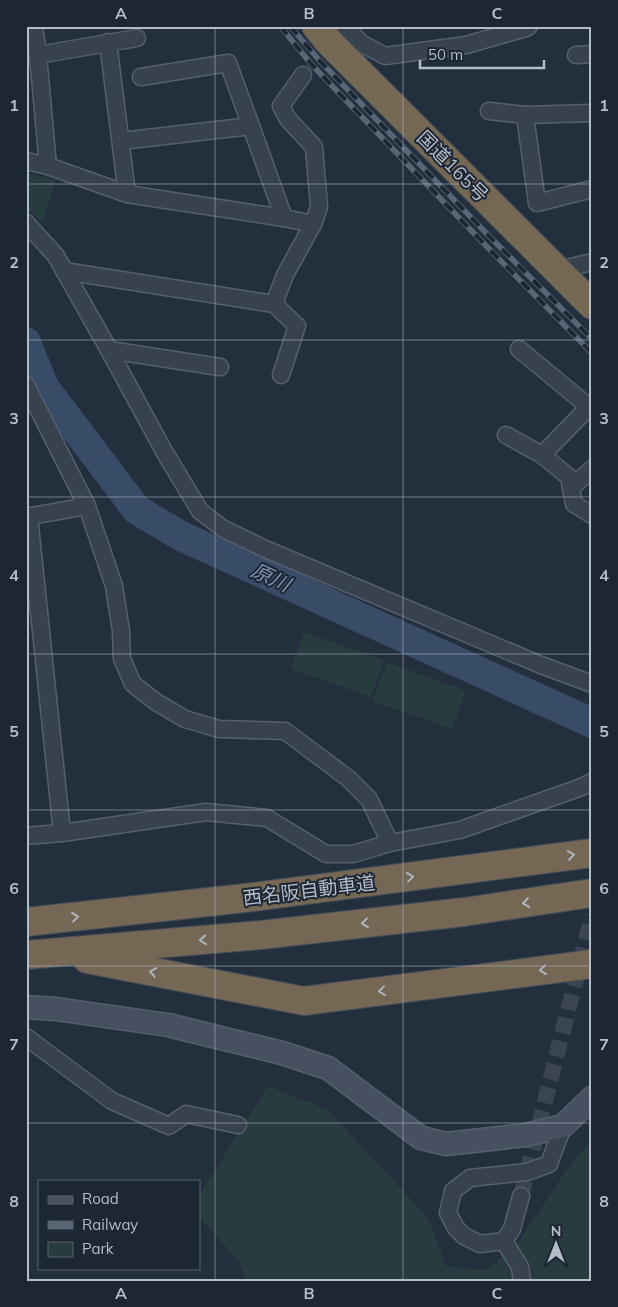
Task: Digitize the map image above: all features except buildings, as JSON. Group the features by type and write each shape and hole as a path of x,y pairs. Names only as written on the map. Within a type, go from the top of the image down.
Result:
{"highway":[{"name":"国道165号","path":"316,26 592,305"},
{"name":"西名阪自動車道","path":"26,922 255,897 592,853"},
{"name":"西名阪自動車道","path":"26,955 280,932 464,912 592,893"},
{"path":"55,953 304,1001 592,964"}],"street":[{"path":"34,26 48,166"},
{"path":"345,26 361,43 385,56 466,45 529,26"},
{"path":"38,55 137,38"},
{"path":"108,42 127,194"},
{"path":"141,77 228,63 284,218"},
{"path":"274,304 285,275 313,224 319,207 314,147 288,119 281,106 303,75"},
{"path":"489,111 525,114 592,113"},
{"path":"525,114 537,203 592,189"},
{"path":"120,141 251,126"},
{"path":"26,161 48,166 127,194 313,224"},
{"path":"26,223 56,256 165,453 200,511 222,528 263,548 541,665 592,684"},
{"path":"558,270 592,262"},
{"path":"64,271 274,304 297,326 282,375"},
{"path":"518,349 589,406 542,455"},
{"path":"109,350 220,367"},
{"path":"26,384 87,506 114,586 121,631 122,659 133,684 156,702 185,718 219,729 285,731 349,780 369,799 390,843"},
{"path":"506,435 542,455 569,477 574,504 592,515"},
{"path":"571,488 592,469"},
{"path":"62,833 28,517 87,506"},
{"path":"26,836 62,833 206,812 267,818 326,854 353,854 390,843 460,830 592,782"},
{"path":"26,1007 56,1009 168,1025 282,1053 328,1068 421,1138 446,1144 526,1135 563,1126"},
{"path":"26,1037 112,1101 169,1126 186,1114 238,1124"},
{"path":"521,1196 512,1229 504,1241 480,1244 464,1236 456,1228 448,1213 453,1192 470,1178 527,1172 549,1164 563,1126 592,1098"},
{"path":"504,1241 520,1267 522,1281"}],"green space":[{"path":"26,172 56,181 42,222 26,208"},
{"path":"304,632 384,660 371,697 291,669"},
{"path":"387,662 466,691 452,729 372,701"},
{"path":"268,1086 328,1110 429,1219 446,1266 486,1270 517,1244 576,1156 592,1142 592,1281 247,1281 238,1260 200,1218 200,1193"}],"waterway":[{"name":"原川","path":"26,342 44,387 137,510 181,536 592,723"}],"tunnel":[{"path":"521,1196 592,916"}],"railway":[{"path":"280,26 312,65 592,353"},
{"path":"290,26 319,60 489,236 592,339"}]}
